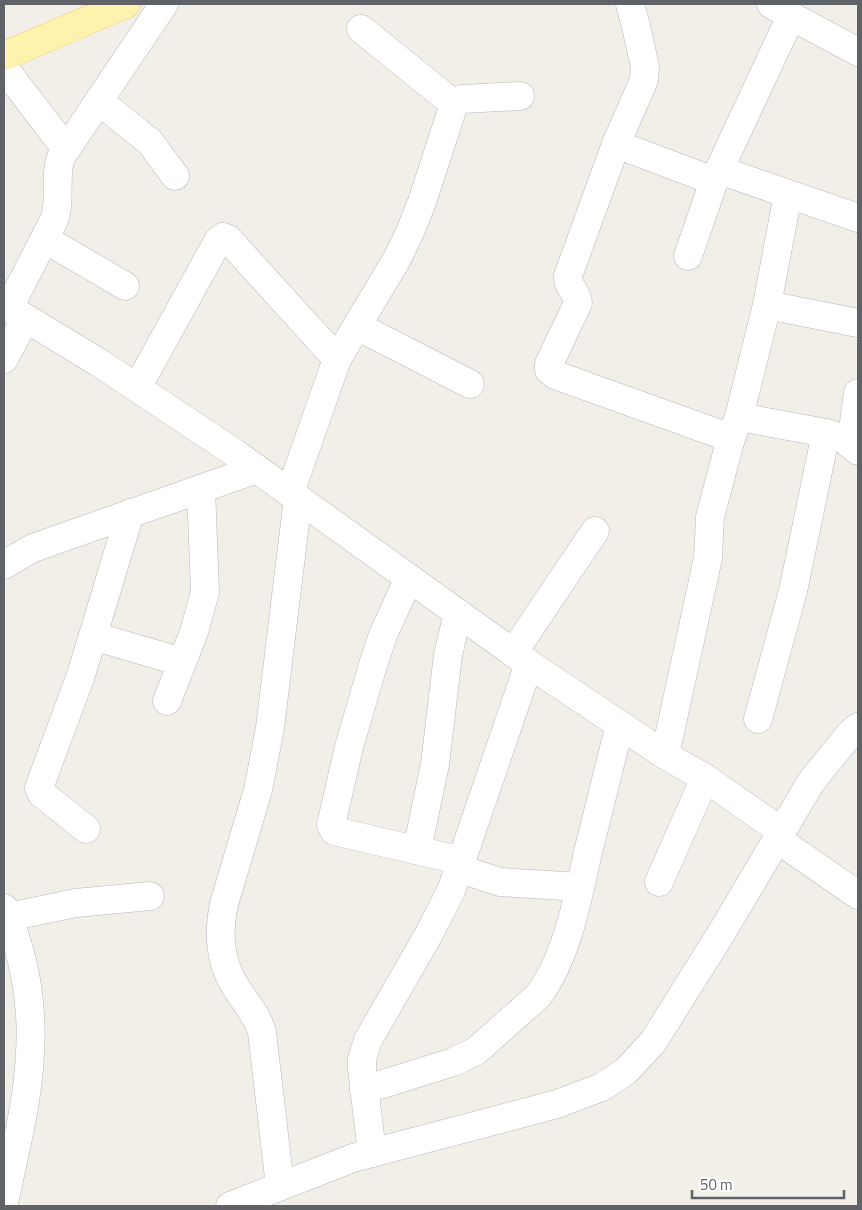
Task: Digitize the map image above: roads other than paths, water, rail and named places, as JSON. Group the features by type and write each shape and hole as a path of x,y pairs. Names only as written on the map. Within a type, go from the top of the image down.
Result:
{"main road":[{"path":"4,56 126,4"}],"street":[{"path":"4,359 13,310 58,210 58,165 66,149 164,4"},
{"path":"630,4 646,67 645,74 642,86 616,144 568,276 568,284 576,293 578,303 549,364 549,370 554,375 735,428 826,433 842,438 855,447"},
{"path":"688,256 781,10 858,52"},
{"path":"361,29 454,104"},
{"path":"4,68 66,149"},
{"path":"280,1186 262,1032 255,1014 226,970 220,942 220,930 224,904 258,790 270,728 294,496 337,359 397,259 410,232 422,202 454,104 462,98 520,96"},
{"path":"99,101 150,142 175,176"},
{"path":"616,144 717,176 788,194 858,218"},
{"path":"665,755 708,558 710,517 767,305 788,194"},
{"path":"137,388 218,241 222,237 228,239 337,359"},
{"path":"45,239 125,286"},
{"path":"767,305 858,323"},
{"path":"13,310 137,388 258,469 521,659 665,755 704,778 858,895"},
{"path":"357,326 470,384"},
{"path":"855,447 858,392"},
{"path":"758,719 793,591 826,433"},
{"path":"4,565 33,548 258,469"},
{"path":"166,701 194,632 205,592 201,489"},
{"path":"86,829 42,794 39,788 81,675 130,513"},
{"path":"372,1153 362,1059 368,1040 429,934 451,891 461,865 521,659 595,530"},
{"path":"409,578 383,635 349,747 331,826 334,830 418,850 461,865 500,882 580,887"},
{"path":"418,850 435,764 445,670 458,613"},
{"path":"93,636 182,662"},
{"path":"364,1090 453,1062 476,1051 538,996 546,986 554,971 574,914 620,725"},
{"path":"230,1206 353,1158 557,1104 602,1087 626,1071 653,1042 811,782 849,735 858,727"},
{"path":"659,882 704,778"},
{"path":"12,1206 4,1203 25,1097 30,1053 30,1007 24,969 6,912 150,896"}]}
